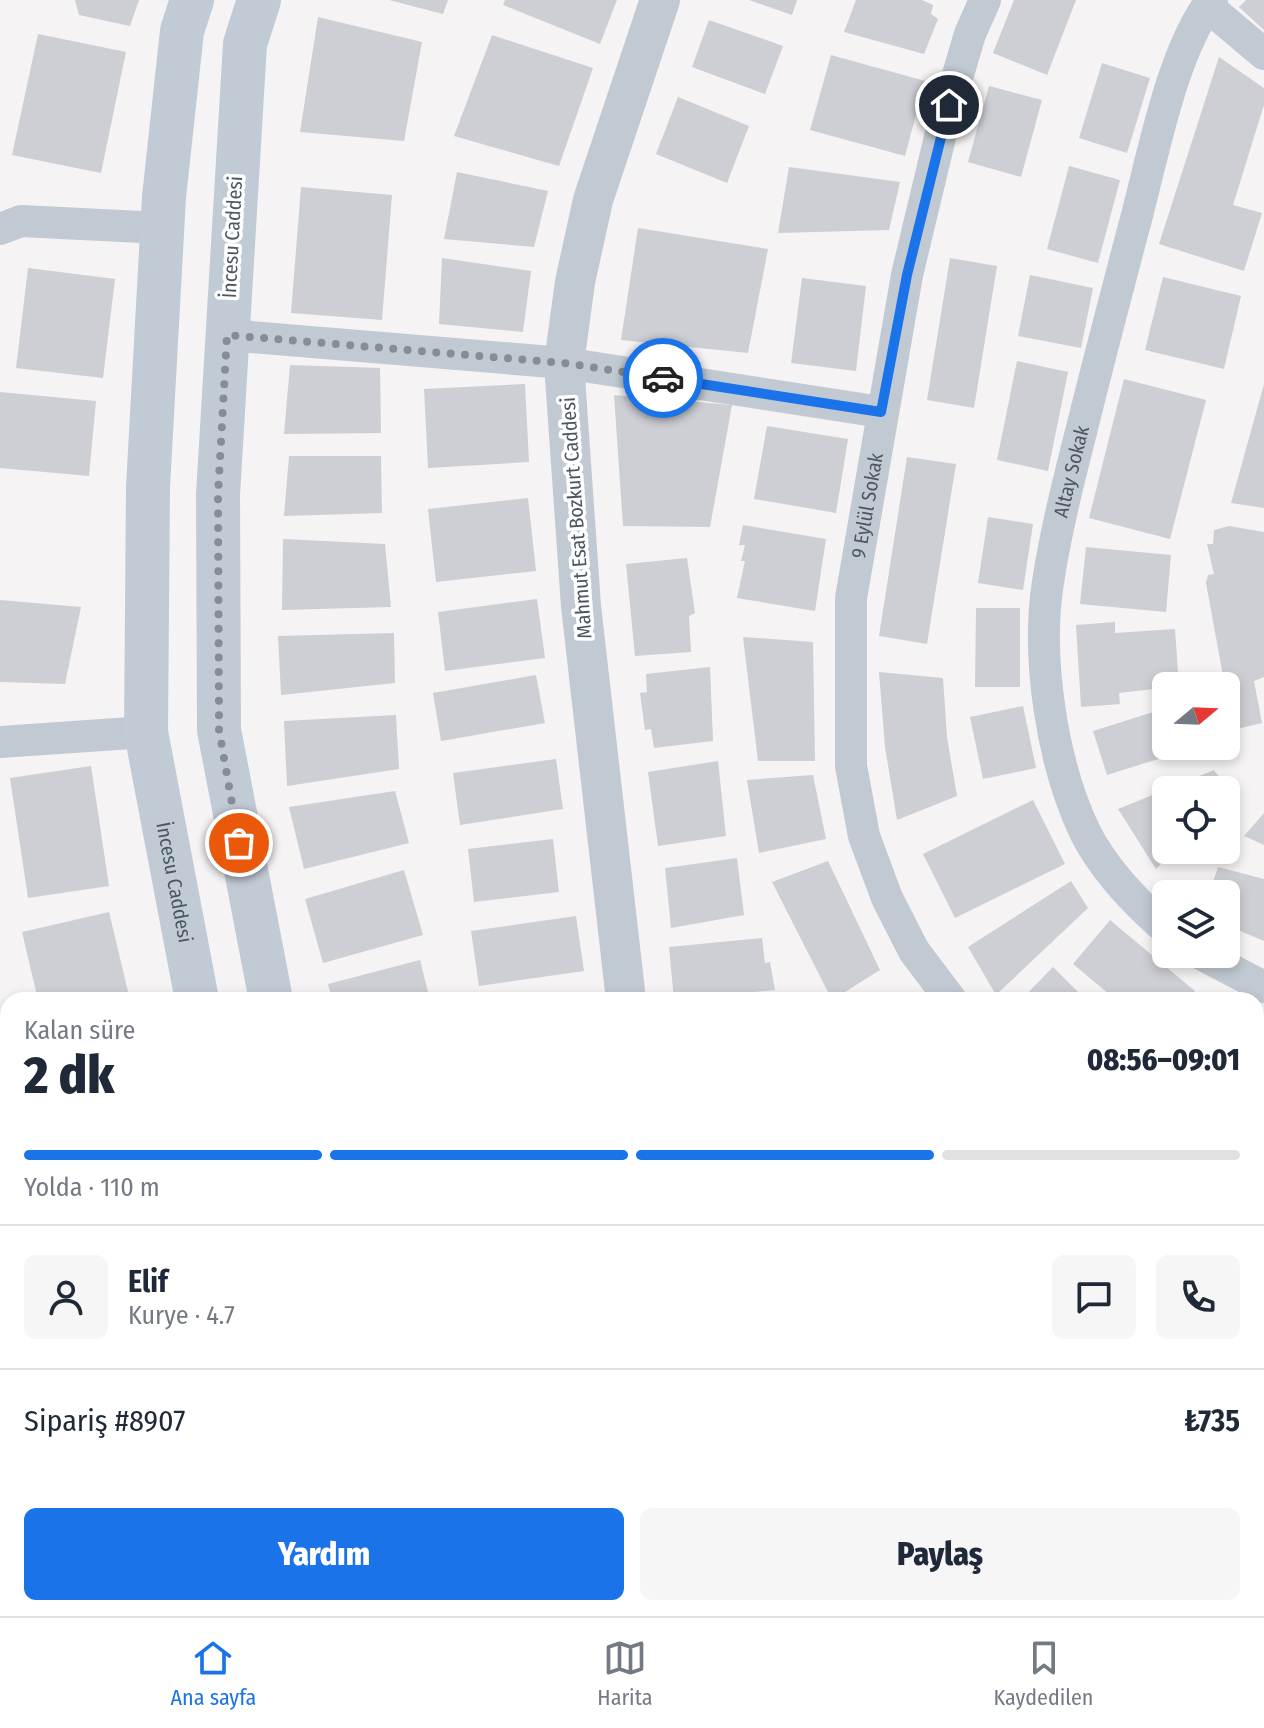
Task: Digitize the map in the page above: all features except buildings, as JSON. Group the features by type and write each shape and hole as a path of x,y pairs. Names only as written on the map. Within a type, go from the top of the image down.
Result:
{"main road":[{"name":"İncesu Caddesi","path":"192,0 182,31 162,228 148,487 146,732 195,992"},
{"name":"İncesu Caddesi","path":"259,0 245,44 218,495 219,730 269,992"}],"street":[{"name":"Mahmut Esat Bozkurt Caddesi","path":"625,992 581,606 564,363 575,282 593,200 660,0"},
{"name":"9 Eylül Sokak","path":"945,992 914,951 887,898 864,836 851,766 851,598 907,275 942,129 970,34 985,0"},
{"path":"1210,3 1264,54"},
{"name":"Altay Sokak","path":"1152,917 1136,903 1085,832 1065,775 1051,719 1046,654 1047,585 1074,462 1157,142 1183,53 1210,3"},
{"path":"0,229 34,221 162,228"},
{"path":"227,335 564,363 881,412"},
{"path":"0,742 146,732"},
{"path":"1228,968 1264,987"}],"way so far":[{"path":"239,843 219,730 218,495 227,335 564,363 663,378"}],"route":[{"path":"663,378 881,412 907,275 949,105"}]}
